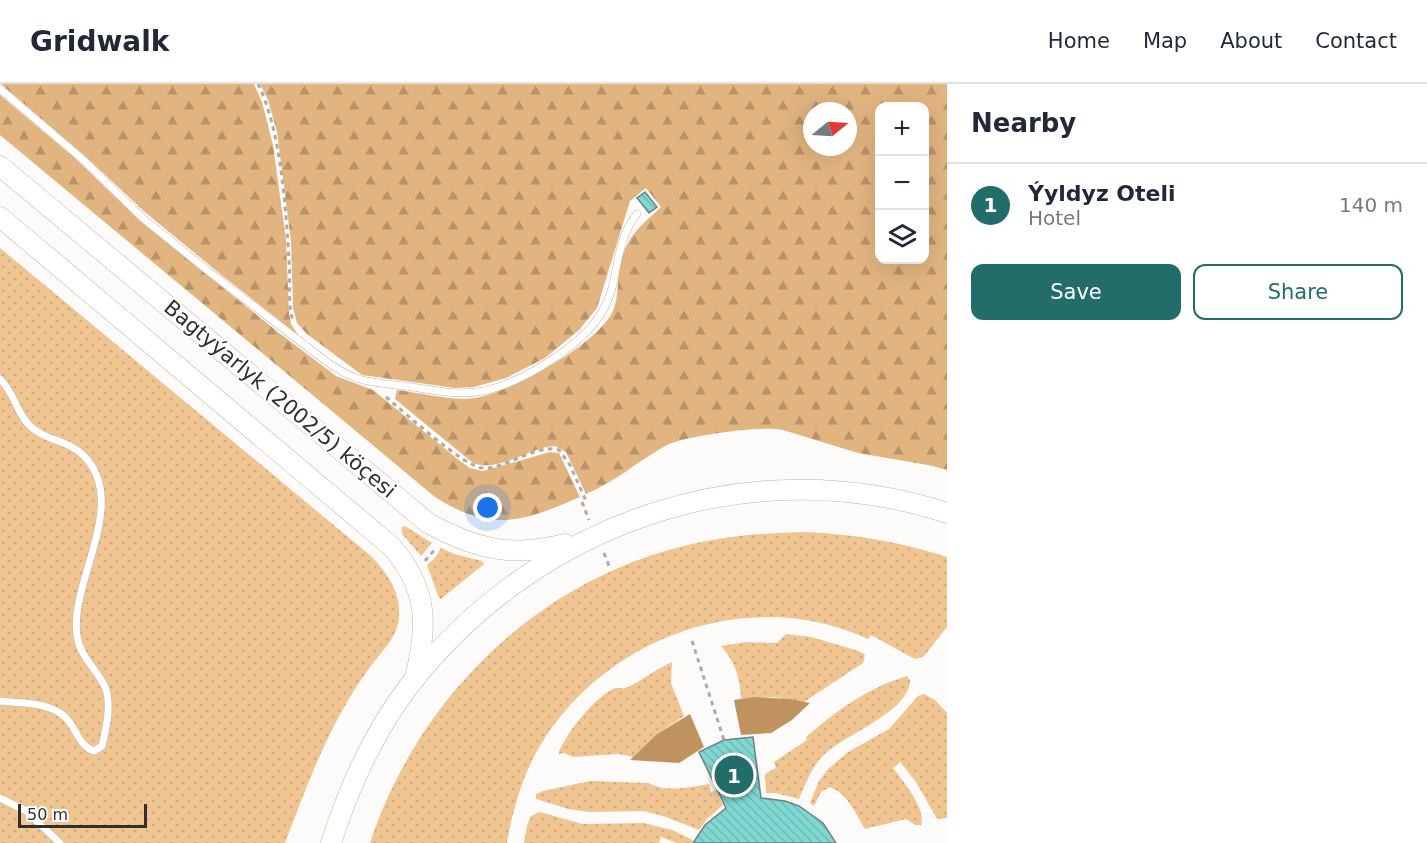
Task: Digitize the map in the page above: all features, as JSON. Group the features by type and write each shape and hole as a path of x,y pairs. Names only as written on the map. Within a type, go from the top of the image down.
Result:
{"street":[{"name":"Bagtyýarlyk (2002/5) köçesi","path":"0,166 428,523 471,544 513,551 549,548 591,537"},
{"name":"Bagtyýarlyk (2002/5) köçesi","path":"0,217 392,547 408,567 416,582 424,628 416,675 383,724 361,764 343,805 331,843"},
{"name":"Bagtyýarlyk (2002/5) köçesi","path":"408,687 438,650 472,616 504,590 549,560 591,537 631,520 672,507 714,498 757,492 800,490 844,492 886,498 947,513"}],"lane":[{"path":"0,89 80,157 144,219 208,272 327,362 351,378 366,381 457,393 476,392 506,383 545,364 582,335 601,314 609,301 622,241 628,225 637,214"},
{"path":"0,380 8,388 20,413 29,425 42,435 78,450 91,464 97,477 101,496 100,515 91,559 77,608 76,628 84,657 103,683 106,693 107,706 102,746 94,751 89,749 81,741 69,721 58,711 32,704 0,701"},
{"path":"0,798 26,811 60,843"}],"path":[{"path":"258,84 268,110 276,145 288,241 291,316 296,326"},
{"path":"366,381 463,459 478,468 490,468 549,449 559,450 570,465 586,501"},
{"path":"423,563 437,546"},
{"path":"692,641 724,740"}],"shaded area":[{"path":"0,248 371,556 392,583 399,607 396,631 356,687 332,730 285,843 0,843"},
{"path":"405,526 432,543 421,556 402,534 402,527"},
{"path":"805,532 877,540 947,557 947,627 924,656 916,659 871,635 868,639 823,624 777,617 730,620 685,630 643,649 604,674 569,706 541,744 529,767 512,817 507,843 370,843 391,791 418,741 451,696 489,654 532,618 579,587 630,563 684,546 714,540"},
{"path":"441,548 482,561 484,564 441,599 427,565"},
{"path":"786,634 811,637 859,651 865,655 863,663 804,702 773,697 741,699 736,670 721,646 746,642 777,643"},
{"path":"672,662 671,683 684,716 657,734 633,757 619,754 573,757 564,753 558,754 580,718 603,695 613,689 628,687"},
{"path":"907,676 910,680 907,692 899,702 888,713 824,755 812,770 799,799 766,793 765,774 776,768 774,762 807,740 806,737 817,727 853,701"},
{"path":"924,694 935,700 947,713 947,818 937,819 916,782 900,762 893,768 917,803 922,818 921,825 915,825 906,819 865,829 842,794 830,787 821,792 814,806 810,803 819,781 828,769 848,752 889,729 918,696"},
{"path":"755,697 790,699 810,703 792,720 771,733 741,735 734,700"},
{"path":"690,714 704,747 679,763 630,760 657,734"},
{"path":"590,781 649,783 670,789 709,784 711,792 716,790 723,805 707,819 699,830 644,811 589,812 568,809 536,799 536,794 543,791"},
{"path":"540,812 582,824 644,823 672,830 693,840 692,843 677,843 661,837 659,843 524,843 531,816"}],"green space":[{"path":"1,84 254,84 262,102 273,145 286,240 289,313 291,324 298,335 146,213 86,157"},
{"path":"260,84 947,84 947,470 858,453 773,429 723,432 674,442 607,484 586,494 566,452 555,446 535,450 494,465 473,463 395,399 397,390 446,398 475,398 509,387 572,352 604,324 613,311 620,266 626,247 635,232 661,207 646,188 630,201 597,308 579,330 545,358 506,378 474,387 455,388 362,375 307,334 297,323 293,308 291,241 277,132 268,100"},
{"path":"0,95 76,159 140,221 336,376 373,390 470,468 483,471 550,452 559,453 580,497 541,513 507,520 474,516 435,497 0,135"}],"building":[{"path":"645,192 657,207 649,213 637,198"},
{"path":"753,737 761,798 785,801 799,806 823,823 836,843 693,843 705,825 726,808 699,752 724,740"}],"place":[{"name":"Ýyldyz Oteli","path":"734,775"}]}
